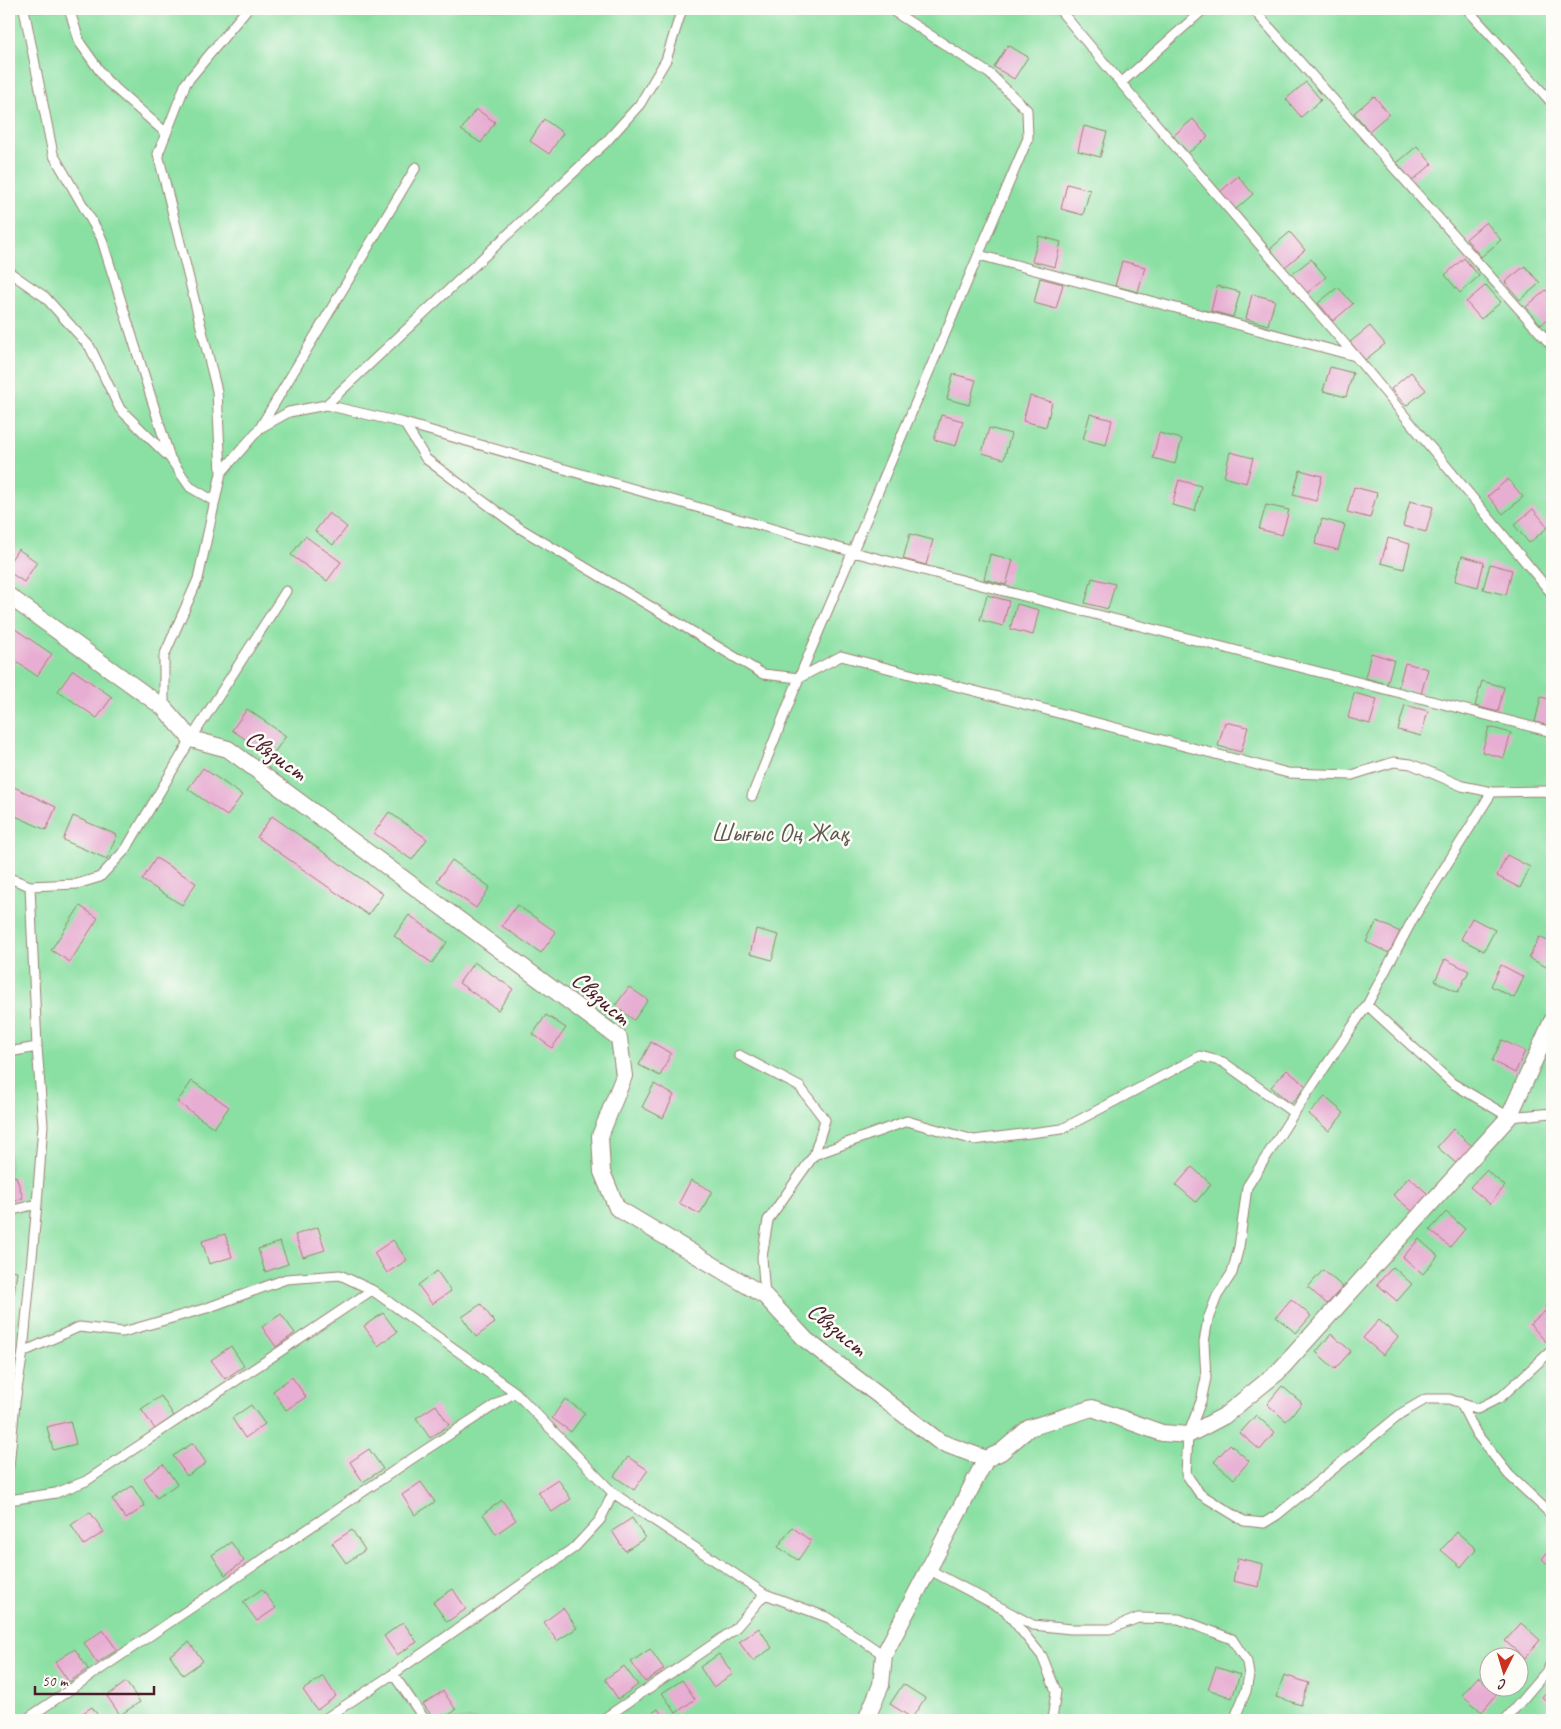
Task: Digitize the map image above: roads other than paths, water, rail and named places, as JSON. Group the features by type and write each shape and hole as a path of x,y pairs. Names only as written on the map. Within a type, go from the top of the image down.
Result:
{"street":[{"path":"9,596 164,708 191,739"},
{"name":"Связист","path":"191,739 228,749 619,1038 624,1076 600,1136 602,1172 617,1208 765,1296 806,1340 940,1442 986,1459"},
{"path":"866,1720 881,1685 884,1655 986,1459 1001,1452 1029,1428 1092,1408 1162,1433 1188,1435 1224,1416 1278,1372 1509,1117 1552,1020"}],"lane":[{"path":"24,9 53,154 100,238 170,458"},
{"path":"69,9 80,43 107,81 166,133"},
{"path":"164,708 164,656 198,579 221,473 217,391 158,154 186,83 247,9"},
{"path":"326,405 605,142 640,104 666,60 682,9"},
{"path":"752,796 799,678 1028,138 1026,110 990,74 890,9"},
{"path":"1059,9 1356,357 1552,594"},
{"path":"1121,83 1204,9"},
{"path":"1253,9 1552,346"},
{"path":"1467,9 1552,103"},
{"path":"221,473 260,428 416,167"},
{"path":"979,255 1356,357"},
{"path":"9,272 45,297 90,348 120,409 170,458 190,487 214,501"},
{"path":"260,428 289,412 326,405 404,423 853,552 1552,732"},
{"path":"404,423 426,459 518,527 763,674 799,678 841,656 1288,773 1352,775 1394,762 1411,764 1462,786 1492,792 1545,791 1552,794"},
{"path":"9,878 30,886 77,884 100,877 126,849 191,739 286,591"},
{"path":"1492,792 1414,917 1367,1005 1247,1187 1239,1247 1232,1273 1217,1296 1208,1319 1204,1342 1206,1378 1202,1400 1188,1435 1186,1474 1200,1494 1244,1521 1264,1523 1277,1515 1402,1413 1426,1399 1449,1399 1477,1409 1490,1404 1501,1397 1552,1350"},
{"path":"9,1467 12,1402 23,1352 43,1125 37,1047 30,886"},
{"path":"1367,1005 1452,1083 1509,1117 1552,1113"},
{"path":"9,1052 37,1047"},
{"path":"739,1055 800,1088 824,1120 814,1155 768,1220 762,1257 765,1296"},
{"path":"814,1155 907,1120 974,1140 1062,1129 1200,1056 1223,1062 1294,1113"},
{"path":"9,1211 37,1204"},
{"path":"23,1352 79,1327 123,1332 207,1308 286,1279 340,1275 372,1290 515,1392 612,1493 765,1594 829,1618 884,1655"},
{"path":"9,1500 56,1493 86,1481 372,1290"},
{"path":"25,1720 404,1463 515,1392"},
{"path":"1460,1402 1476,1433 1509,1475 1552,1514"},
{"path":"323,1720 393,1674 575,1547 600,1520 612,1493"},
{"path":"928,1569 1033,1626 1071,1629 1110,1629 1138,1618 1179,1619 1232,1639 1247,1662 1249,1674 1246,1691 1234,1720"},
{"path":"602,1720 734,1630 765,1594"},
{"path":"1005,1610 1042,1656 1056,1691 1052,1720"},
{"path":"1505,1720 1546,1672 1552,1662"},
{"path":"393,1674 425,1720"}],"park label":[{"name":"Шығыс Оң Жақ","path":"780,833"}]}
